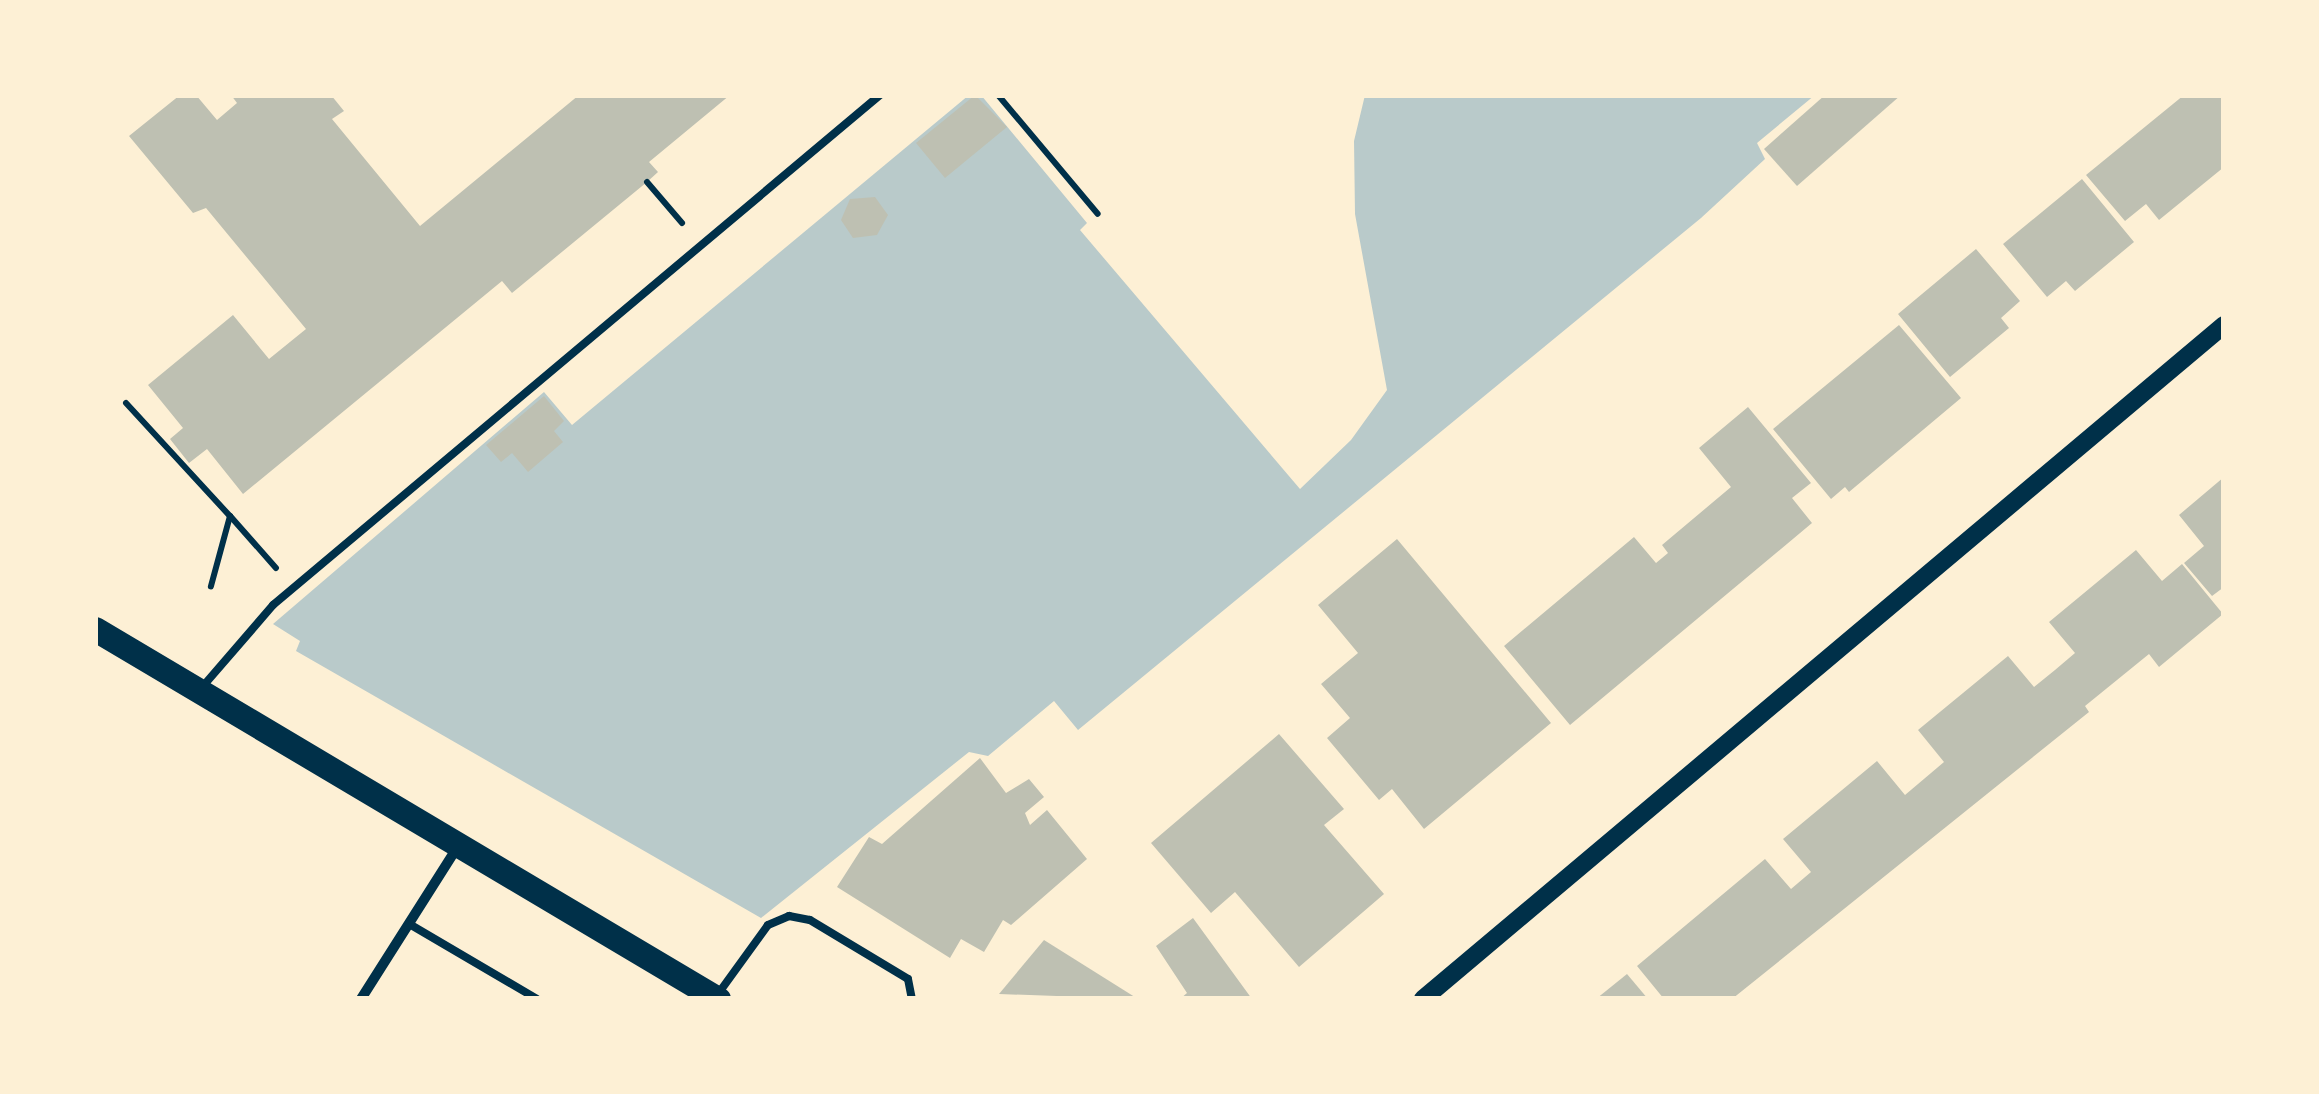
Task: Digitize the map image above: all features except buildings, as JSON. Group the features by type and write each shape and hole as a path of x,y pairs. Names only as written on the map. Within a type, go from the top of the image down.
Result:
{"main road":[{"path":"95,629 201,689 457,848 717,998"}],"street":[{"path":"1422,999 2224,324"},
{"path":"360,999 457,848"}],"lane":[{"path":"201,689 294,588 880,95"},
{"path":"717,998 768,924 789,916 810,920 908,979 912,999"},
{"path":"410,925 538,999"}],"path":[{"path":"998,95 1098,214"},
{"path":"647,182 699,244"},
{"path":"126,403 294,588"},
{"path":"210,586 230,516"}],"shaded area":[{"path":"969,95 981,95 1087,223 1080,230 1300,489 1351,440 1387,390 1355,214 1354,141 1365,95 1815,95 1757,143 1765,159 1701,218 1078,730 1054,701 988,756 969,752 761,918 296,651 300,641 273,624 544,392 572,425"}]}
